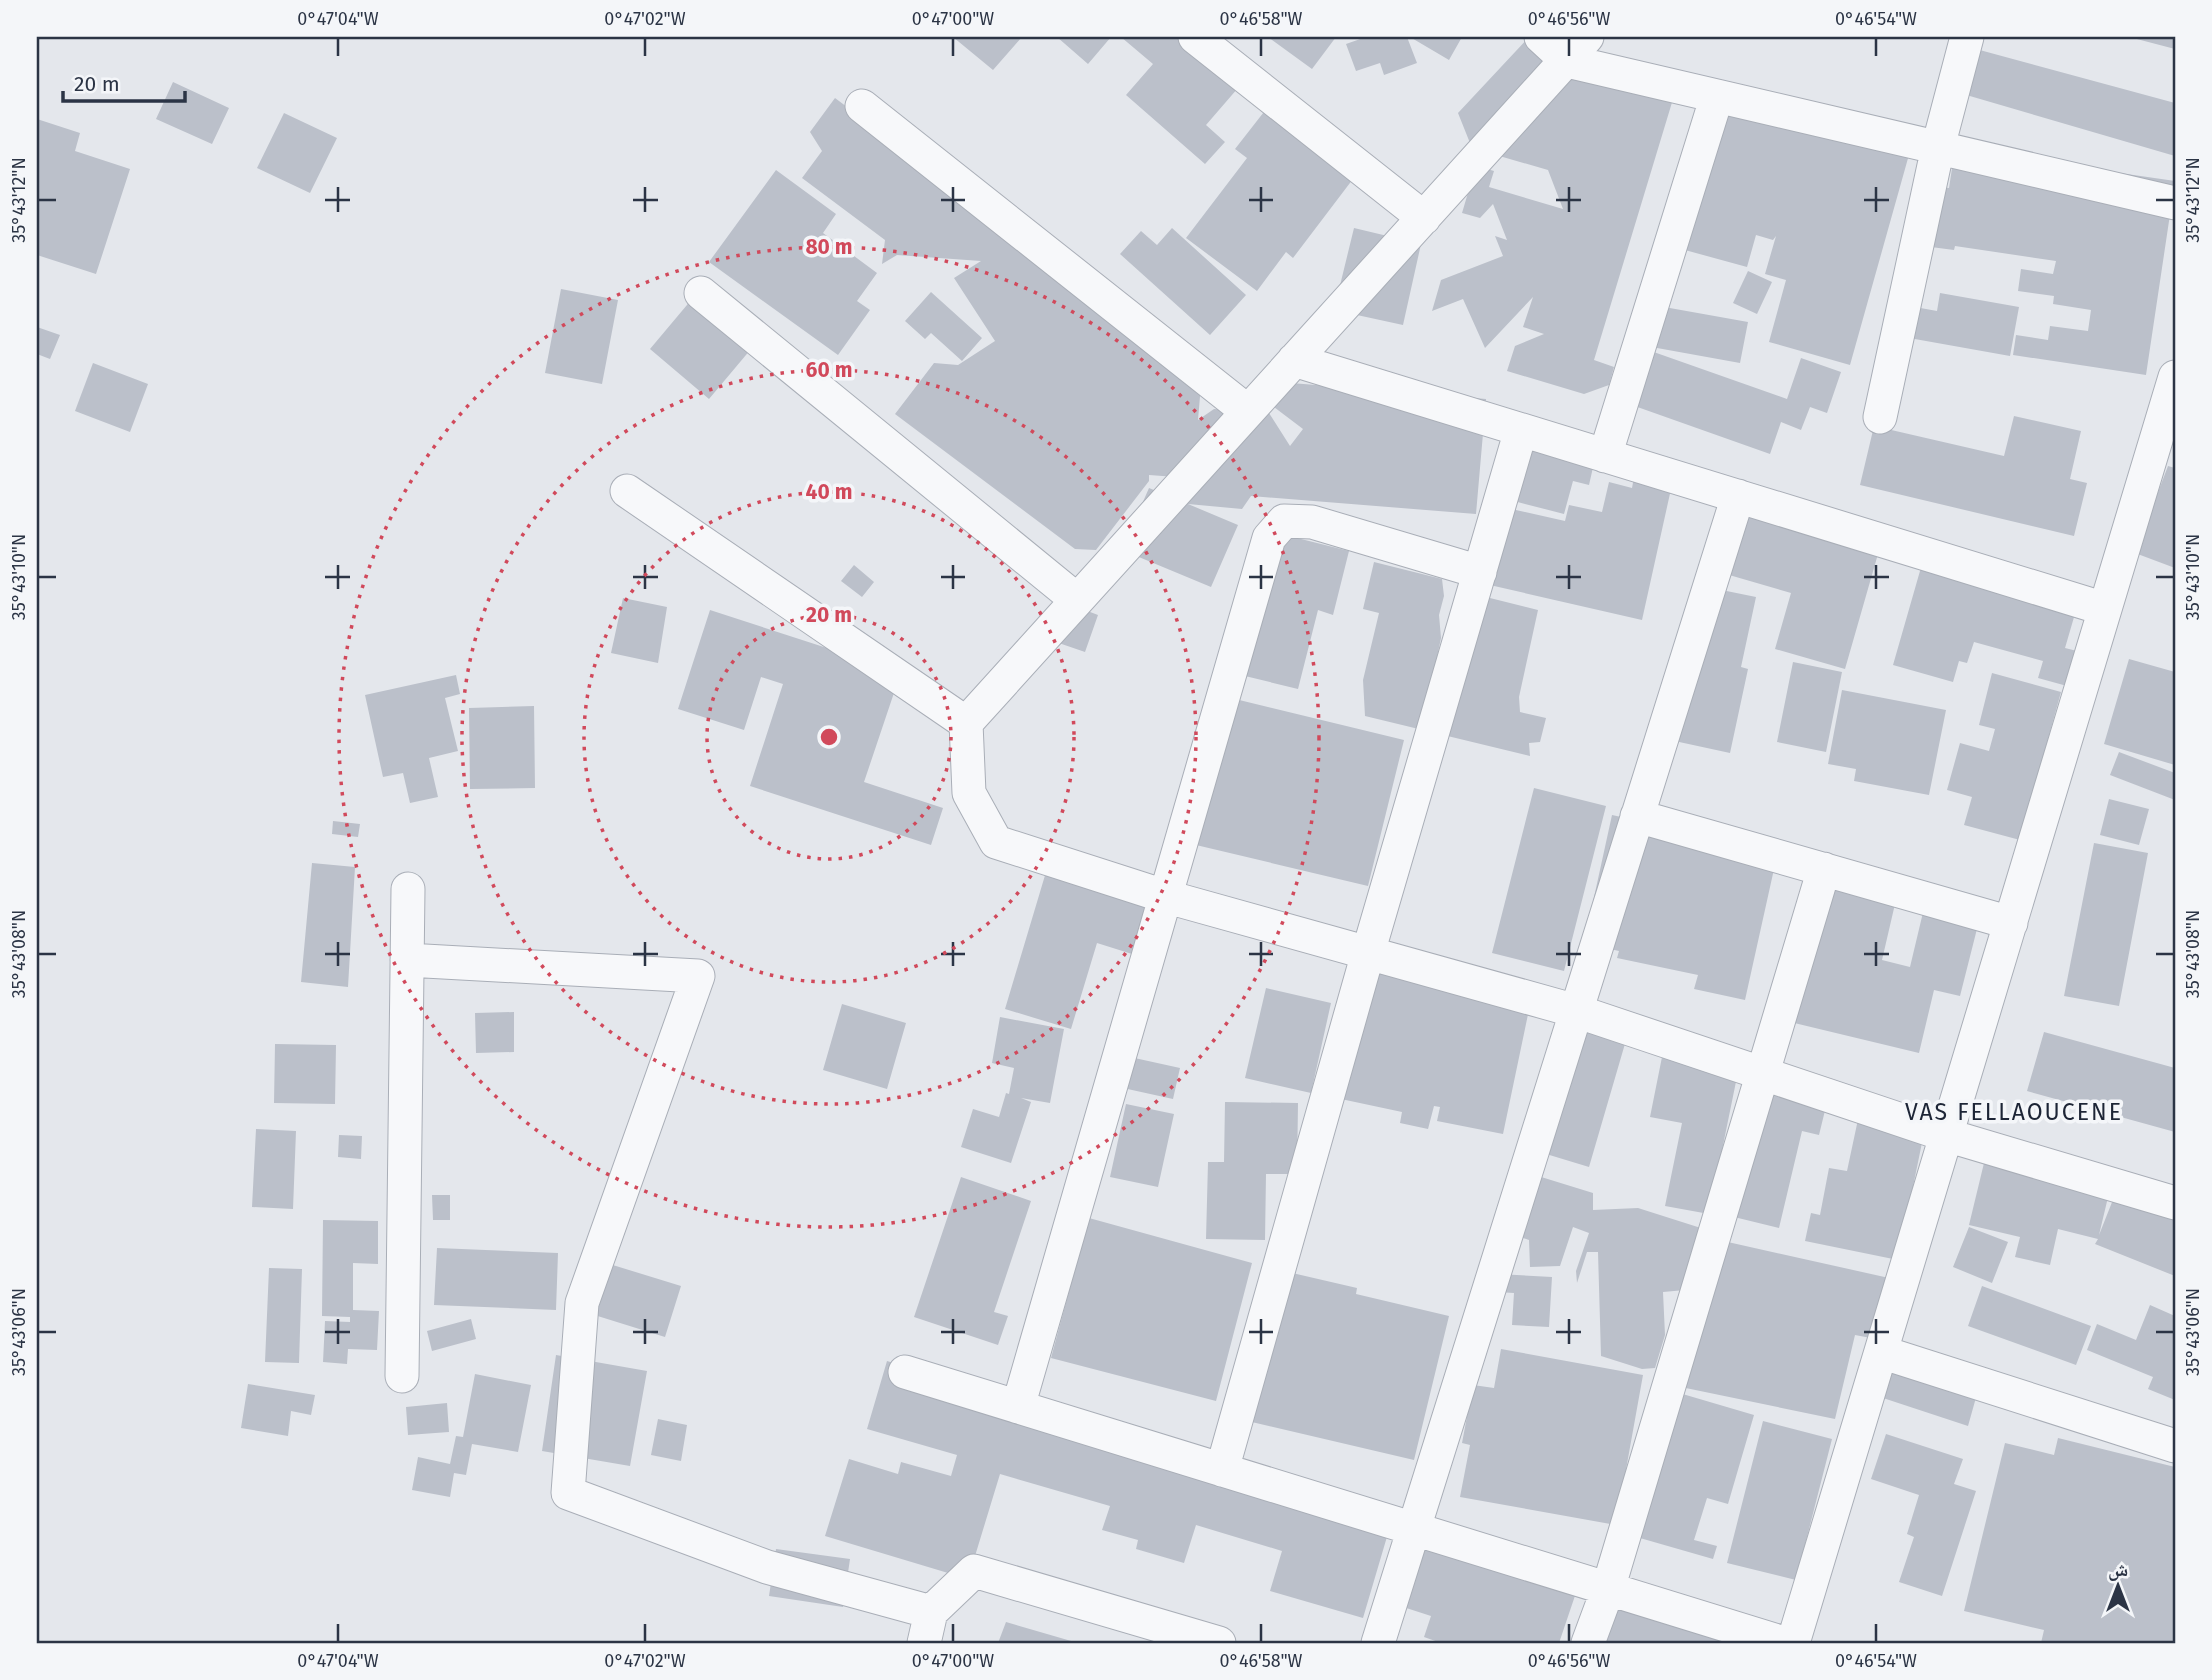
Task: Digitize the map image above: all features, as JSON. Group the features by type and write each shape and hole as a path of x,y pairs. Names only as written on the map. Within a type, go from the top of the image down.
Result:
{"street":[{"path":"1195,37 1424,218"},
{"path":"1541,37 1717,96 2175,203"},
{"path":"1880,417 1938,147 1967,37"},
{"path":"1577,49 965,723 969,793 996,842 1164,896 1576,1010 1947,1135 2175,1203"},
{"path":"1605,456 1717,96"},
{"path":"862,106 1247,411"},
{"path":"701,293 1077,600"},
{"path":"1294,360 2105,609"},
{"path":"1793,1643 2105,609 2161,473 2175,377"},
{"path":"1222,1470 1368,953 1521,430"},
{"path":"626,491 965,723"},
{"path":"1378,1643 1738,496"},
{"path":"1018,1407 1269,538 1284,522 1312,522 1479,572"},
{"path":"1637,816 2011,923"},
{"path":"1588,1643 1608,1589 1824,869"},
{"path":"402,1376 408,889"},
{"path":"407,960 698,976 582,1303 568,1493 767,1567 931,1612"},
{"path":"1881,1352 2175,1446"},
{"path":"905,1372 1784,1643"},
{"path":"923,1643 931,1612 974,1571 1219,1643"}],"building":[{"path":"953,37 1022,37 993,70"},
{"path":"1057,37 1111,37 1088,64"},
{"path":"1121,37 1179,37 1238,88 1206,125 1225,142 1205,164 1126,95 1153,64"},
{"path":"1268,37 1336,37 1312,69"},
{"path":"1366,37 1407,37 1417,63 1384,75 1380,63 1356,71 1346,44"},
{"path":"1410,37 1462,37 1449,60"},
{"path":"1529,37 1550,37 1680,76 1594,360 1614,367 1609,385 1584,394 1507,371 1515,346 1544,334 1523,327 1533,297 1485,348 1463,299 1432,311 1441,280 1503,256 1495,236 1507,240 1493,204 1480,218 1462,213 1473,176 1454,159 1494,171 1489,187 1563,209 1548,170 1472,148 1458,113"},
{"path":"2175,37 2175,49 2133,38"},
{"path":"1976,49 2175,103 2175,156 1963,94"},
{"path":"173,82 229,108 212,144 156,119"},
{"path":"1711,87 1912,144 1850,365 1769,342 1786,280 1765,274 1776,236 1773,240 1756,235 1747,267 1663,244"},
{"path":"835,98 1202,373 1198,420 1214,409 1269,413 1290,446 1303,429 1257,394 1267,381 1486,399 1476,514 1251,496 1242,509 1188,504 1190,478 1149,475 1149,481 1096,550 1075,549 895,414 934,363 958,365 995,341 954,278 981,261 897,255 882,264 885,240 802,178 822,151 810,132"},
{"path":"1267,108 1356,175 1293,258 1286,252 1257,291 1186,238 1247,158 1235,149"},
{"path":"284,113 337,138 310,193 257,168"},
{"path":"37,119 80,133 75,151 130,169 96,274 37,255"},
{"path":"1955,149 2175,181 2146,375 2013,355 2016,335 2048,340 2050,326 2088,331 2091,310 2053,304 2054,296 2018,291 2021,269 2053,274 2056,261 1955,246 1954,250 1931,247 1940,187 1949,188"},
{"path":"776,170 836,214 823,233 877,273 857,301 870,310 838,355 709,262"},
{"path":"1172,228 1246,295 1210,335 1120,254 1141,231 1157,245"},
{"path":"1354,228 1421,244 1403,325 1334,310"},
{"path":"1748,271 1772,282 1757,314 1733,303"},
{"path":"561,289 618,300 602,384 545,373"},
{"path":"931,292 982,338 962,361 931,333 925,339 905,321"},
{"path":"1940,293 2019,307 2010,356 1898,336 1904,305 1937,311"},
{"path":"692,299 751,349 709,399 650,349"},
{"path":"1653,305 1748,322 1740,363 1646,346"},
{"path":"37,327 60,335 50,359 37,354"},
{"path":"1631,344 1787,399 1801,358 1841,372 1827,413 1810,407 1801,430 1781,422 1770,454 1612,398"},
{"path":"93,363 148,384 130,432 75,411"},
{"path":"2014,416 2081,431 2070,479 2087,483 2074,536 1860,485 1874,426 2004,456"},
{"path":"1527,437 1594,463 1589,485 1573,481 1564,514 1510,500"},
{"path":"2168,466 2175,468 2175,568 2135,553"},
{"path":"1635,472 1673,480 1642,620 1481,583 1498,506 1565,521 1569,505 1602,512 1609,482 1632,488"},
{"path":"1149,488 1238,525 1211,587 1122,550"},
{"path":"1732,498 1882,540 1845,669 1775,649 1791,593 1712,570"},
{"path":"1281,534 1349,551 1333,615 1318,610 1298,689 1245,676"},
{"path":"1924,557 2079,600 2065,648 2077,651 2067,686 2038,678 2043,661 1974,642 1967,663 1959,661 1953,682 1893,665"},
{"path":"1374,562 1442,579 1444,596 1439,615 1441,638 1437,657 1470,665 1474,594 1538,610 1519,697 1520,712 1546,718 1540,742 1529,743 1530,756 1365,716 1363,680 1379,613 1363,609"},
{"path":"854,565 874,582 862,597 841,581"},
{"path":"1702,586 1756,597 1741,667 1748,669 1730,753 1670,740"},
{"path":"623,598 667,607 658,663 611,653"},
{"path":"1064,602 1098,615 1085,652 1050,640"},
{"path":"710,610 901,672 864,782 943,808 931,845 750,786 783,684 761,677 744,730 678,709"},
{"path":"2129,659 2175,672 2175,765 2104,744"},
{"path":"1793,662 1842,672 1826,752 1777,742"},
{"path":"1992,673 2061,692 2020,840 1964,825 1972,797 1947,790 1960,743 1989,751 1995,729 1979,725"},
{"path":"456,675 460,694 445,698 458,751 429,758 438,797 410,803 403,773 383,777 365,695"},
{"path":"1842,690 1946,710 1929,795 1854,781 1856,769 1828,764"},
{"path":"1231,698 1404,740 1368,886 1196,845"},
{"path":"534,706 535,788 470,789 469,708"},
{"path":"2119,752 2175,773 2175,800 2110,775"},
{"path":"1534,788 1606,806 1564,971 1492,953"},
{"path":"2109,799 2149,809 2139,845 2100,835"},
{"path":"1612,815 1778,851 1745,1000 1694,989 1698,975 1617,958 1619,951 1584,943"},
{"path":"333,821 360,824 358,837 332,834"},
{"path":"2094,843 2148,853 2119,1006 2064,996"},
{"path":"312,863 355,867 348,987 301,982"},
{"path":"1046,872 1147,903 1132,954 1097,943 1071,1029 1005,1009"},
{"path":"1822,873 1898,891 1882,960 1910,967 1925,904 1980,917 1960,996 1934,990 1919,1053 1786,1021"},
{"path":"1370,960 1531,1000 1503,1134 1437,1121 1440,1107 1434,1106 1428,1129 1400,1123 1402,1112 1341,1099"},
{"path":"1266,988 1331,1003 1311,1093 1245,1078"},
{"path":"842,1004 906,1023 887,1089 823,1070"},
{"path":"514,1012 514,1052 476,1053 475,1013"},
{"path":"1573,1014 1629,1030 1589,1167 1533,1150"},
{"path":"1000,1017 1064,1029 1050,1103 1021,1098 1031,1102 1011,1163 961,1147 973,1109 999,1117 1006,1093 1009,1094 1014,1068 992,1063"},
{"path":"2044,1032 2175,1068 2175,1132 2027,1091"},
{"path":"275,1044 336,1045 335,1104 274,1103"},
{"path":"1664,1047 1740,1062 1709,1214 1665,1206 1682,1123 1650,1117"},
{"path":"1130,1057 1180,1068 1173,1099 1123,1088"},
{"path":"1765,1074 1830,1090 1819,1135 1802,1131 1779,1228 1730,1216"},
{"path":"1225,1102 1298,1103 1297,1174 1266,1174 1265,1240 1206,1239 1208,1162 1224,1162"},
{"path":"1126,1104 1174,1114 1158,1187 1110,1177"},
{"path":"1860,1110 1926,1123 1898,1260 1805,1241 1811,1213 1820,1215 1829,1168 1847,1171"},
{"path":"256,1129 296,1131 293,1209 252,1207"},
{"path":"339,1135 362,1136 361,1159 338,1157"},
{"path":"1984,1163 2109,1193 2099,1235 2120,1182 2175,1204 2175,1276 2095,1244 2098,1239 2058,1229 2050,1265 2015,1257 2020,1237 1969,1225"},
{"path":"1525,1172 1593,1193 1593,1210 1638,1208 1704,1229 1685,1290 1663,1292 1665,1335 1655,1368 1642,1369 1601,1356 1598,1252 1587,1252 1577,1283 1576,1271 1589,1233 1573,1227 1560,1266 1530,1267 1529,1240 1514,1235"},
{"path":"961,1177 1031,1201 994,1312 1008,1316 998,1345 914,1317"},
{"path":"432,1195 450,1195 450,1220 433,1220"},
{"path":"1089,1218 1252,1263 1216,1401 1051,1358"},
{"path":"323,1220 378,1221 378,1264 353,1263 353,1310 379,1311 377,1350 348,1349 347,1364 323,1362 325,1321 350,1322 350,1317 322,1316"},
{"path":"1969,1227 2008,1242 1992,1283 1953,1267"},
{"path":"1710,1238 1889,1278 1876,1339 1855,1335 1835,1419 1676,1386"},
{"path":"437,1248 558,1253 556,1310 434,1305"},
{"path":"603,1262 681,1286 665,1337 588,1313"},
{"path":"269,1268 302,1269 299,1363 265,1362"},
{"path":"1275,1269 1357,1288 1356,1294 1449,1316 1414,1460 1239,1419"},
{"path":"1498,1274 1552,1277 1549,1327 1512,1325 1514,1293 1497,1292"},
{"path":"1982,1286 2091,1326 2076,1365 1968,1326"},
{"path":"2150,1305 2175,1316 2175,1400 2148,1389 2153,1377 2087,1350 2097,1324 2136,1340"},
{"path":"471,1319 476,1339 432,1351 427,1331"},
{"path":"1501,1349 1643,1375 1616,1525 1460,1497 1470,1445 1462,1443 1473,1385 1494,1388"},
{"path":"556,1355 647,1371 630,1466 542,1451"},
{"path":"887,1361 1394,1513 1363,1618 1270,1591 1282,1551 1196,1525 1184,1563 1136,1549 1138,1540 1102,1530 1110,1506 1000,1474 968,1579 825,1536 849,1459 898,1474 901,1462 951,1476 957,1455 867,1429"},
{"path":"1890,1366 1977,1394 1968,1426 1880,1397"},
{"path":"475,1374 531,1385 518,1452 472,1444 466,1475 454,1473 450,1497 412,1490 418,1457 450,1464 456,1436 463,1437"},
{"path":"248,1384 315,1395 311,1415 291,1411 288,1436 241,1428"},
{"path":"1669,1390 1754,1415 1728,1504 1707,1498 1694,1540 1717,1546 1713,1559 1626,1534"},
{"path":"447,1403 449,1432 408,1435 406,1407"},
{"path":"658,1419 687,1425 681,1461 651,1455"},
{"path":"1763,1421 1832,1439 1796,1580 1727,1563"},
{"path":"1886,1434 1963,1459 1954,1484 1976,1491 1942,1596 1899,1582 1914,1537 1907,1534 1919,1495 1871,1479"},
{"path":"2058,1438 2175,1467 2175,1643 2041,1643 2044,1630 1964,1611 2005,1443 2054,1455"},
{"path":"1423,1528 1580,1581 1559,1643 1441,1643 1424,1637 1431,1616 1397,1605"},
{"path":"776,1549 850,1559 843,1607 769,1596"},
{"path":"1621,1591 1775,1643 1606,1643"},
{"path":"1006,1622 1078,1643 998,1643"}],"district":[{"name":"VAS FELLAOUCENE","path":"2014,1112"}]}
